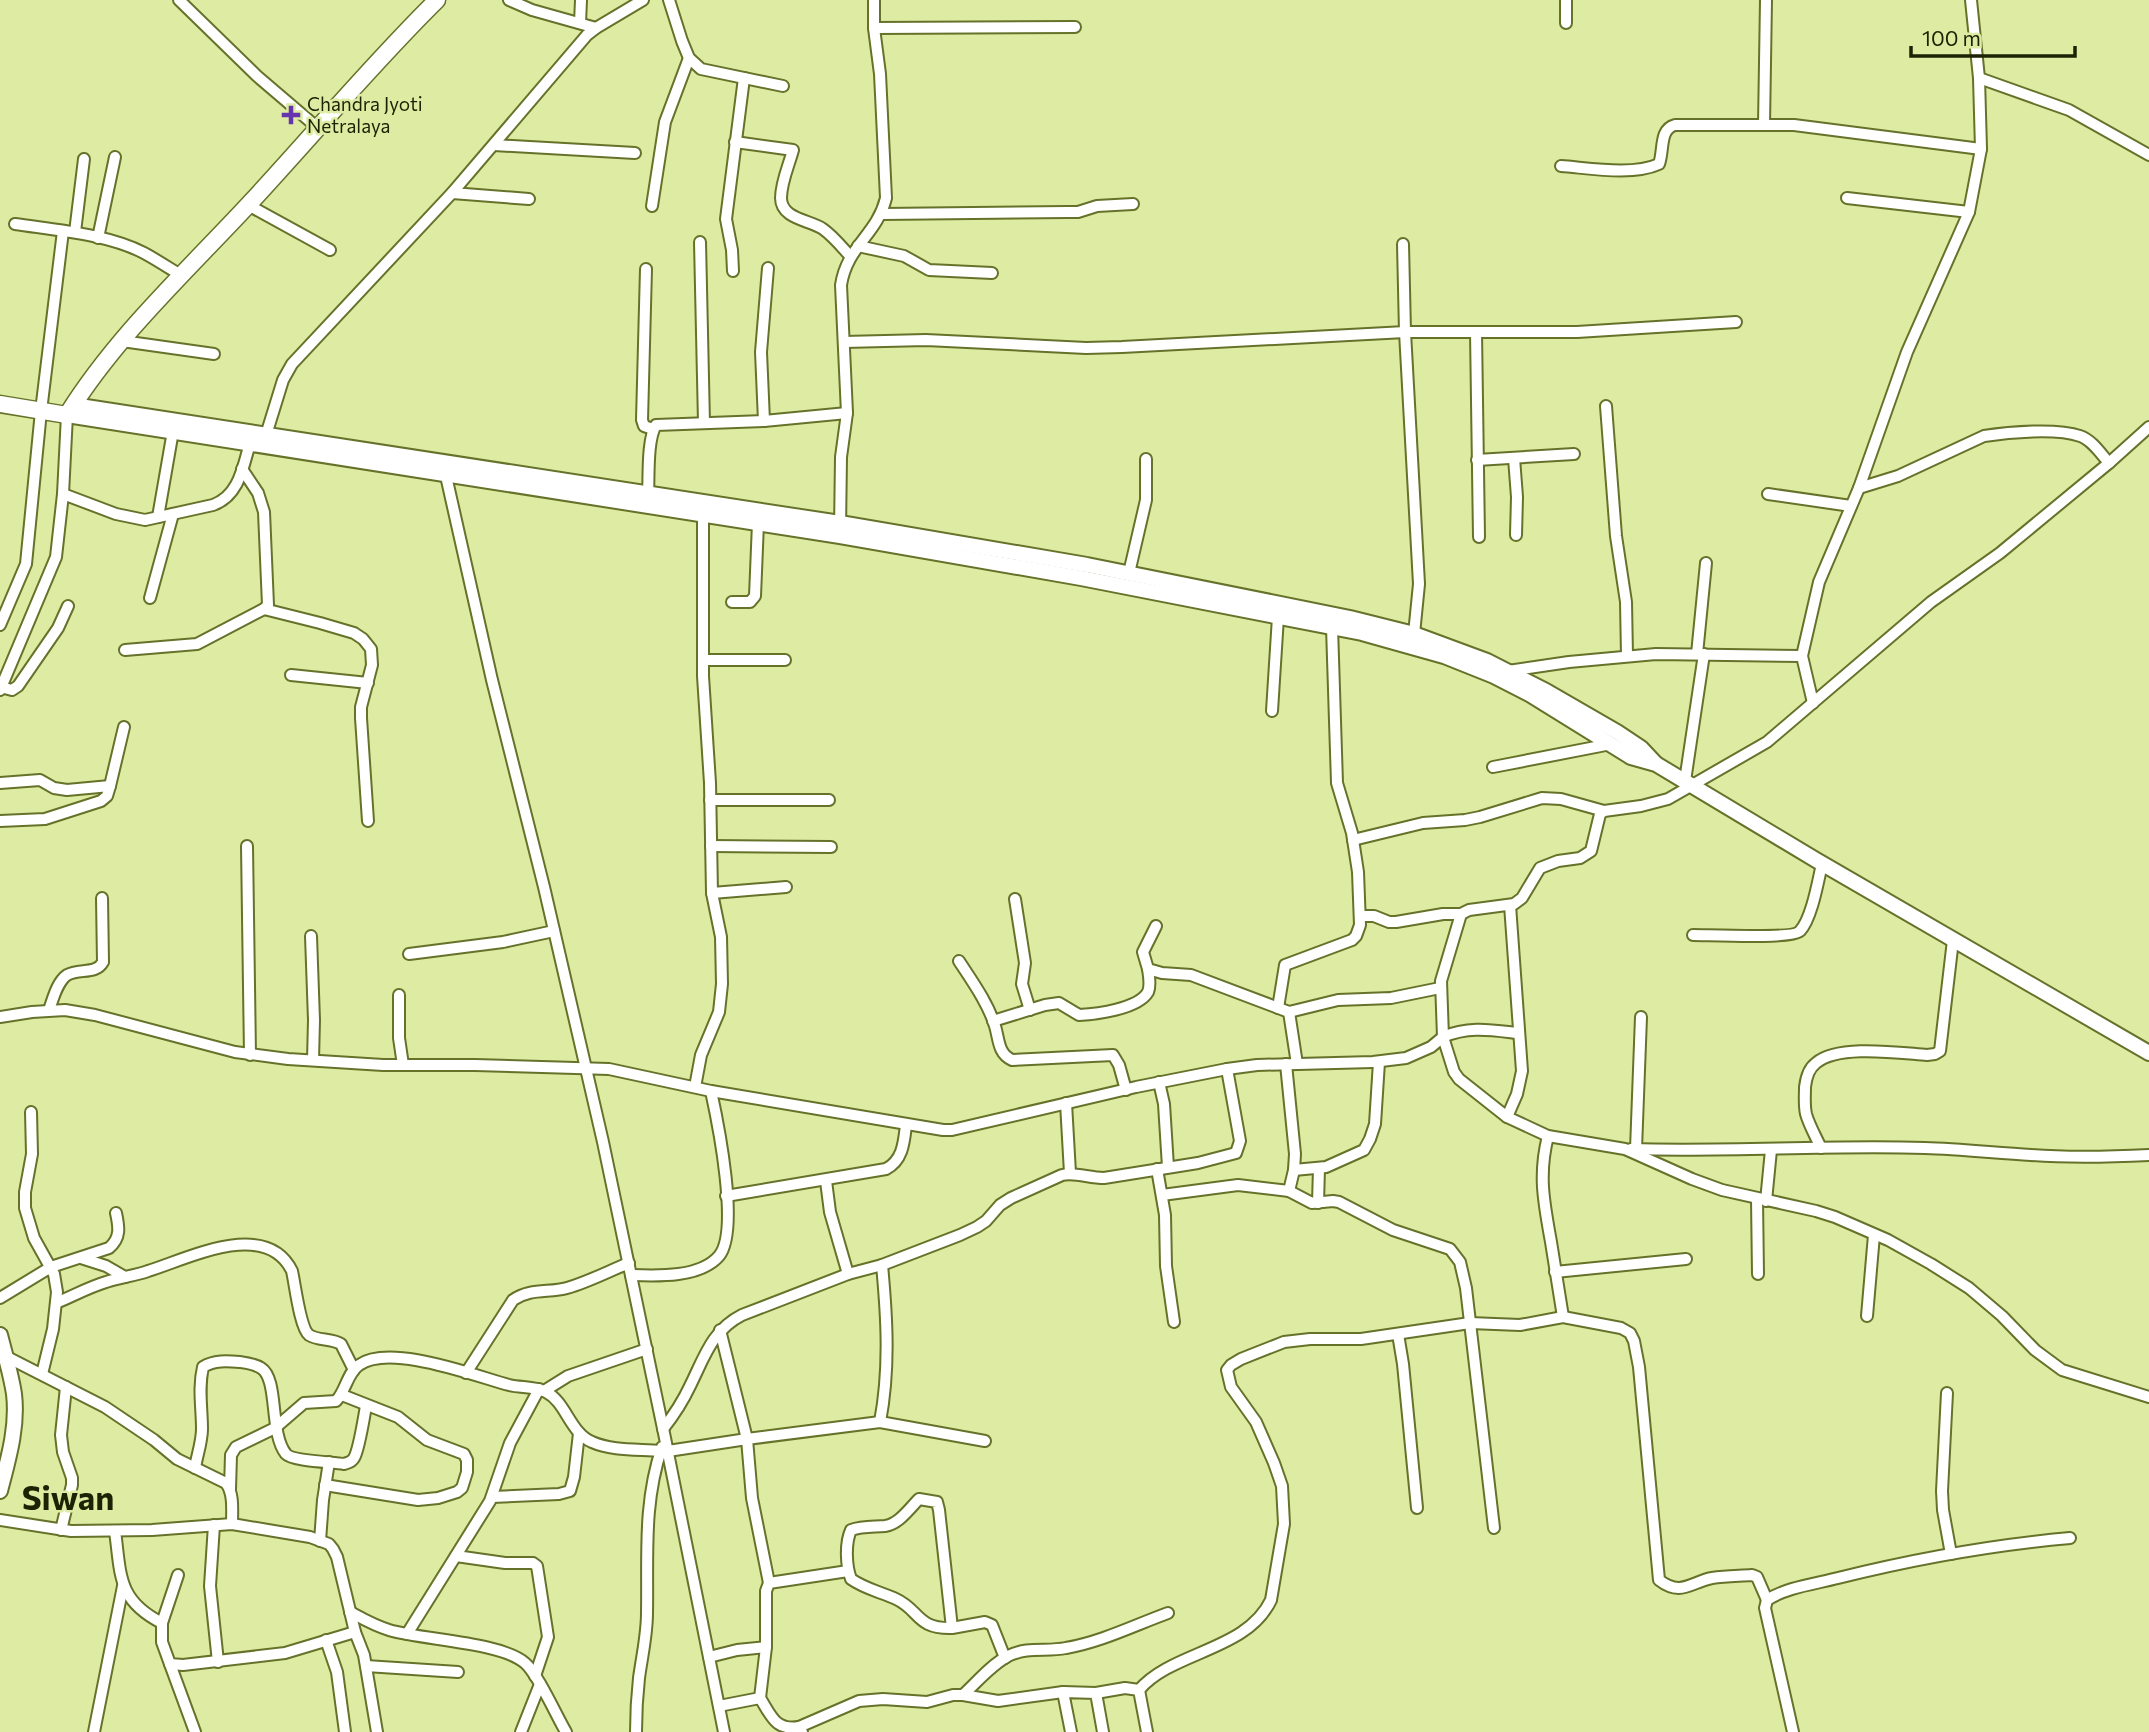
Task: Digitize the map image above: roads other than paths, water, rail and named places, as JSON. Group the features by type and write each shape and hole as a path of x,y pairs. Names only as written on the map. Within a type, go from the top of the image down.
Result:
{"highway":[{"path":"0,404 70,410 102,364 122,341 437,0"},
{"path":"0,394 41,406"}],"main road":[{"path":"70,410 266,435 703,515 840,530 1129,573 1350,618 1413,634 1472,654 1508,671 1625,737 1642,748 1656,764"},
{"path":"70,410 173,432 648,495 1332,627 1412,646 1494,676 1531,695 1631,757 1656,764 1822,864 2149,1053"},
{"path":"0,1335 14,1395 12,1443 0,1491"}],"street":[{"path":"179,0 257,76 319,128"},
{"path":"509,0 532,10 596,28"},
{"path":"580,23 581,0"},
{"path":"266,435 292,364 452,193 587,35 643,0"},
{"path":"669,0 681,41 694,64 706,71 783,86"},
{"path":"840,530 841,457 848,413 842,285 850,256 882,214 886,198 874,0"},
{"path":"1566,0 1566,23"},
{"path":"1764,125 1766,0"},
{"path":"1813,704 1802,656 1819,582 1859,488 1907,352 1969,212 1982,149 1979,78 1971,0"},
{"path":"874,28 1075,27"},
{"path":"652,206 665,122 689,58"},
{"path":"733,271 726,219 744,78"},
{"path":"1979,78 2069,110 2149,155"},
{"path":"1561,166 1632,170 1652,167 1659,164 1665,131 1675,125 1794,125 1982,149"},
{"path":"735,142 793,150 782,192 783,207 794,217 820,226 832,235 850,256"},
{"path":"494,145 635,153"},
{"path":"98,239 115,157"},
{"path":"0,625 26,564 41,406 69,231 84,159"},
{"path":"452,193 529,199"},
{"path":"1847,198 1969,212"},
{"path":"882,214 1068,212 1097,206 1133,204"},
{"path":"248,205 330,250"},
{"path":"15,224 69,231 143,252 182,276"},
{"path":"700,242 704,423"},
{"path":"1403,244 1405,332 1419,584 1413,634"},
{"path":"858,246 904,256 929,270 992,272"},
{"path":"764,421 761,352 768,268"},
{"path":"646,269 642,420 644,426 653,429"},
{"path":"844,342 926,340 1086,348 1405,332 1577,332 1736,322"},
{"path":"1476,332 1479,537"},
{"path":"122,341 214,354"},
{"path":"1606,406 1616,536 1626,602 1627,656"},
{"path":"68,606 58,628 18,686 12,690 1,689 56,557 70,410"},
{"path":"648,495 653,429 656,425 764,421 848,413"},
{"path":"1353,841 1423,823 1480,817 1542,798 1568,801 1604,811 1657,803 1767,742 1931,602 2000,552 2149,427"},
{"path":"158,517 173,432"},
{"path":"1859,488 1898,476 1984,436 2000,434 2065,433 2082,436 2093,444 2109,463"},
{"path":"63,494 116,514 145,520 224,502 243,469 250,443"},
{"path":"1477,460 1574,454"},
{"path":"1514,458 1516,536"},
{"path":"1129,573 1146,500 1146,459"},
{"path":"125,650 197,644 264,609 268,600 264,512 258,492 243,469"},
{"path":"444,469 586,1068 647,1349 664,1433 664,1451 724,1732"},
{"path":"1768,494 1851,506"},
{"path":"150,598 173,514"},
{"path":"695,1087 701,1055 716,1023 722,998 722,948 712,892 704,660 703,515"},
{"path":"732,602 750,602 755,596 758,523"},
{"path":"1689,783 1706,563"},
{"path":"264,609 360,635 370,649 372,665 361,718 368,821"},
{"path":"1272,711 1278,617"},
{"path":"1289,1191 1295,1154 1292,1064 1284,1010 1285,965 1352,940 1358,932 1360,916 1353,841 1337,783 1332,627"},
{"path":"1508,671 1656,654 1802,656"},
{"path":"704,660 785,660"},
{"path":"291,675 368,683"},
{"path":"0,821 45,819 101,801 107,796 124,727"},
{"path":"1493,767 1611,744"},
{"path":"0,783 40,780 54,788 67,790 110,786"},
{"path":"710,800 829,800"},
{"path":"1360,916 1374,916 1396,922 1510,905 1522,898 1540,868 1558,861 1580,858 1591,851 1598,817 1604,811"},
{"path":"247,846 250,1055"},
{"path":"711,846 831,846"},
{"path":"1693,935 1798,933 1809,912 1822,864"},
{"path":"712,892 786,887"},
{"path":"49,1010 64,978 71,973 94,970 103,962 102,898"},
{"path":"1015,899 1025,963 1022,984 1030,1010"},
{"path":"1507,1116 1521,1082 1510,905"},
{"path":"1461,914 1442,972 1440,988 1443,1037 1454,1072 1459,1079 1507,1116 1548,1136 1631,1149 1928,1148 2035,1156 2149,1155"},
{"path":"993,1021 1059,1003 1079,1015 1119,1009 1136,1001 1147,993 1150,983 1143,952 1156,926"},
{"path":"409,954 503,942 554,930"},
{"path":"311,936 313,1060"},
{"path":"1821,1148 1804,1104 1809,1071 1816,1062 1825,1058 1858,1051 1927,1055 1940,1051 1953,940"},
{"path":"959,961 985,1004 999,1045 1007,1058 1012,1060 1113,1055 1117,1059 1126,1090"},
{"path":"1148,969 1191,975 1284,1010 1338,1000 1391,998 1440,988"},
{"path":"399,995 398,1038 403,1065"},
{"path":"0,1017 49,1010 79,1012 250,1055 403,1065 586,1068 636,1074 711,1091 906,1125 952,1130 1227,1069 1379,1062 1406,1058 1461,1030 1517,1033"},
{"path":"1631,1149 1641,1017"},
{"path":"1294,1170 1319,1168 1360,1153 1370,1139 1376,1115 1379,1062"},
{"path":"664,1433 708,1348 720,1330 742,1315 848,1274 882,1265 977,1227 1011,1198 1062,1175 1070,1173 1104,1178 1198,1163 1236,1153 1239,1147 1238,1128 1227,1069"},
{"path":"1159,1082 1164,1104 1162,1195 1167,1277 1174,1322"},
{"path":"631,1275 670,1275 698,1268 718,1257 724,1247 726,1196 720,1136 711,1091"},
{"path":"1066,1103 1070,1173"},
{"path":"31,1112 32,1154 25,1208 34,1238 51,1267 56,1283 53,1329 42,1374"},
{"path":"726,1196 826,1181 891,1167 903,1149 906,1125"},
{"path":"1548,1136 1543,1155 1541,1186 1563,1317"},
{"path":"1631,1149 1702,1183 1825,1214 1874,1235 1931,1264 1969,1288 2035,1350 2062,1370 2149,1397"},
{"path":"1758,1274 1762,1200 1771,1150"},
{"path":"1318,1203 1319,1168"},
{"path":"826,1181 832,1222 848,1274"},
{"path":"1162,1195 1229,1185 1295,1192 1306,1201 1346,1204 1393,1230 1450,1249 1460,1262 1466,1288 1494,1528"},
{"path":"0,1298 51,1267 109,1248 118,1235 116,1213"},
{"path":"1867,1316 1874,1235"},
{"path":"56,1303 97,1285 145,1272 206,1250 251,1245 271,1249 285,1258 292,1271 304,1329 312,1337 341,1344 354,1370"},
{"path":"81,1258 106,1266 125,1277"},
{"path":"1555,1272 1686,1259"},
{"path":"466,1373 513,1300 533,1291 566,1288 629,1263"},
{"path":"880,1422 887,1366 882,1265"},
{"path":"1139,1690 1165,1671 1211,1649 1251,1625 1267,1609 1275,1587 1284,1524 1282,1486 1256,1422 1231,1387 1227,1370 1231,1365 1284,1342 1361,1339 1470,1323 1520,1325 1563,1317 1630,1332 1639,1367 1659,1580 1672,1587 1682,1588 1714,1578 1752,1575 1757,1577 1767,1600 1765,1608 1793,1732"},
{"path":"720,1330 747,1438 751,1491 769,1583 765,1603 766,1647 760,1698 777,1729 801,1730 859,1700 927,1702 963,1695 998,1701 1063,1692 1096,1693 1125,1688 1139,1690"},
{"path":"1398,1334 1417,1508"},
{"path":"407,1634 492,1497 510,1443 542,1390 568,1376 647,1349"},
{"path":"5,1356 105,1407 177,1458 226,1483 230,1489"},
{"path":"232,1524 231,1455 236,1447 275,1428 304,1403 331,1403 342,1395 354,1370 368,1361 407,1359 433,1362 513,1386 542,1390 558,1402 579,1433 597,1444 664,1451 880,1422 985,1441"},
{"path":"195,1468 202,1428 202,1372 203,1367 208,1364 236,1362 261,1368 269,1377 275,1428 287,1455 291,1457 344,1464 354,1459 366,1406"},
{"path":"61,1530 72,1485 61,1435 66,1387"},
{"path":"1947,1393 1942,1491 1945,1527 1951,1554"},
{"path":"325,1485 425,1500 450,1495 462,1488 467,1472 464,1454 427,1440 398,1417 342,1395"},
{"path":"492,1497 559,1494 570,1491 579,1433"},
{"path":"636,1732 637,1694 647,1613 645,1569 648,1522 652,1490 664,1451"},
{"path":"320,1541 329,1462"},
{"path":"952,1628 937,1502 919,1499 888,1526 851,1530 848,1543 848,1571 851,1579 902,1602 918,1618 939,1629 952,1628 985,1622 992,1625 1005,1658"},
{"path":"0,1520 61,1530 115,1531 232,1524 275,1530 320,1541 334,1549 366,1666 377,1732"},
{"path":"215,1525 210,1586 219,1662"},
{"path":"94,1732 123,1586 115,1531"},
{"path":"1767,1600 1785,1591 1951,1554 2070,1538"},
{"path":"456,1556 505,1563 533,1563 537,1566 548,1637 521,1732"},
{"path":"769,1583 848,1571"},
{"path":"178,1575 162,1623 163,1642 195,1732"},
{"path":"123,1586 135,1605 162,1623"},
{"path":"350,1612 381,1628 474,1646 522,1661 537,1680 566,1732"},
{"path":"963,1695 1005,1658 1034,1649 1063,1649 1090,1643 1168,1613"},
{"path":"170,1664 219,1662 285,1653 355,1632"},
{"path":"326,1640 337,1672 345,1732"},
{"path":"709,1657 766,1647"},
{"path":"366,1666 458,1672"},
{"path":"1139,1690 1147,1732"},
{"path":"1063,1692 1071,1732"},
{"path":"1096,1693 1103,1732"},
{"path":"719,1706 760,1698"}],"place":[{"name":"Chandra Jyoti Netralaya","path":"291,115"}],"district":[{"name":"Siwan","path":"68,1498"}]}
